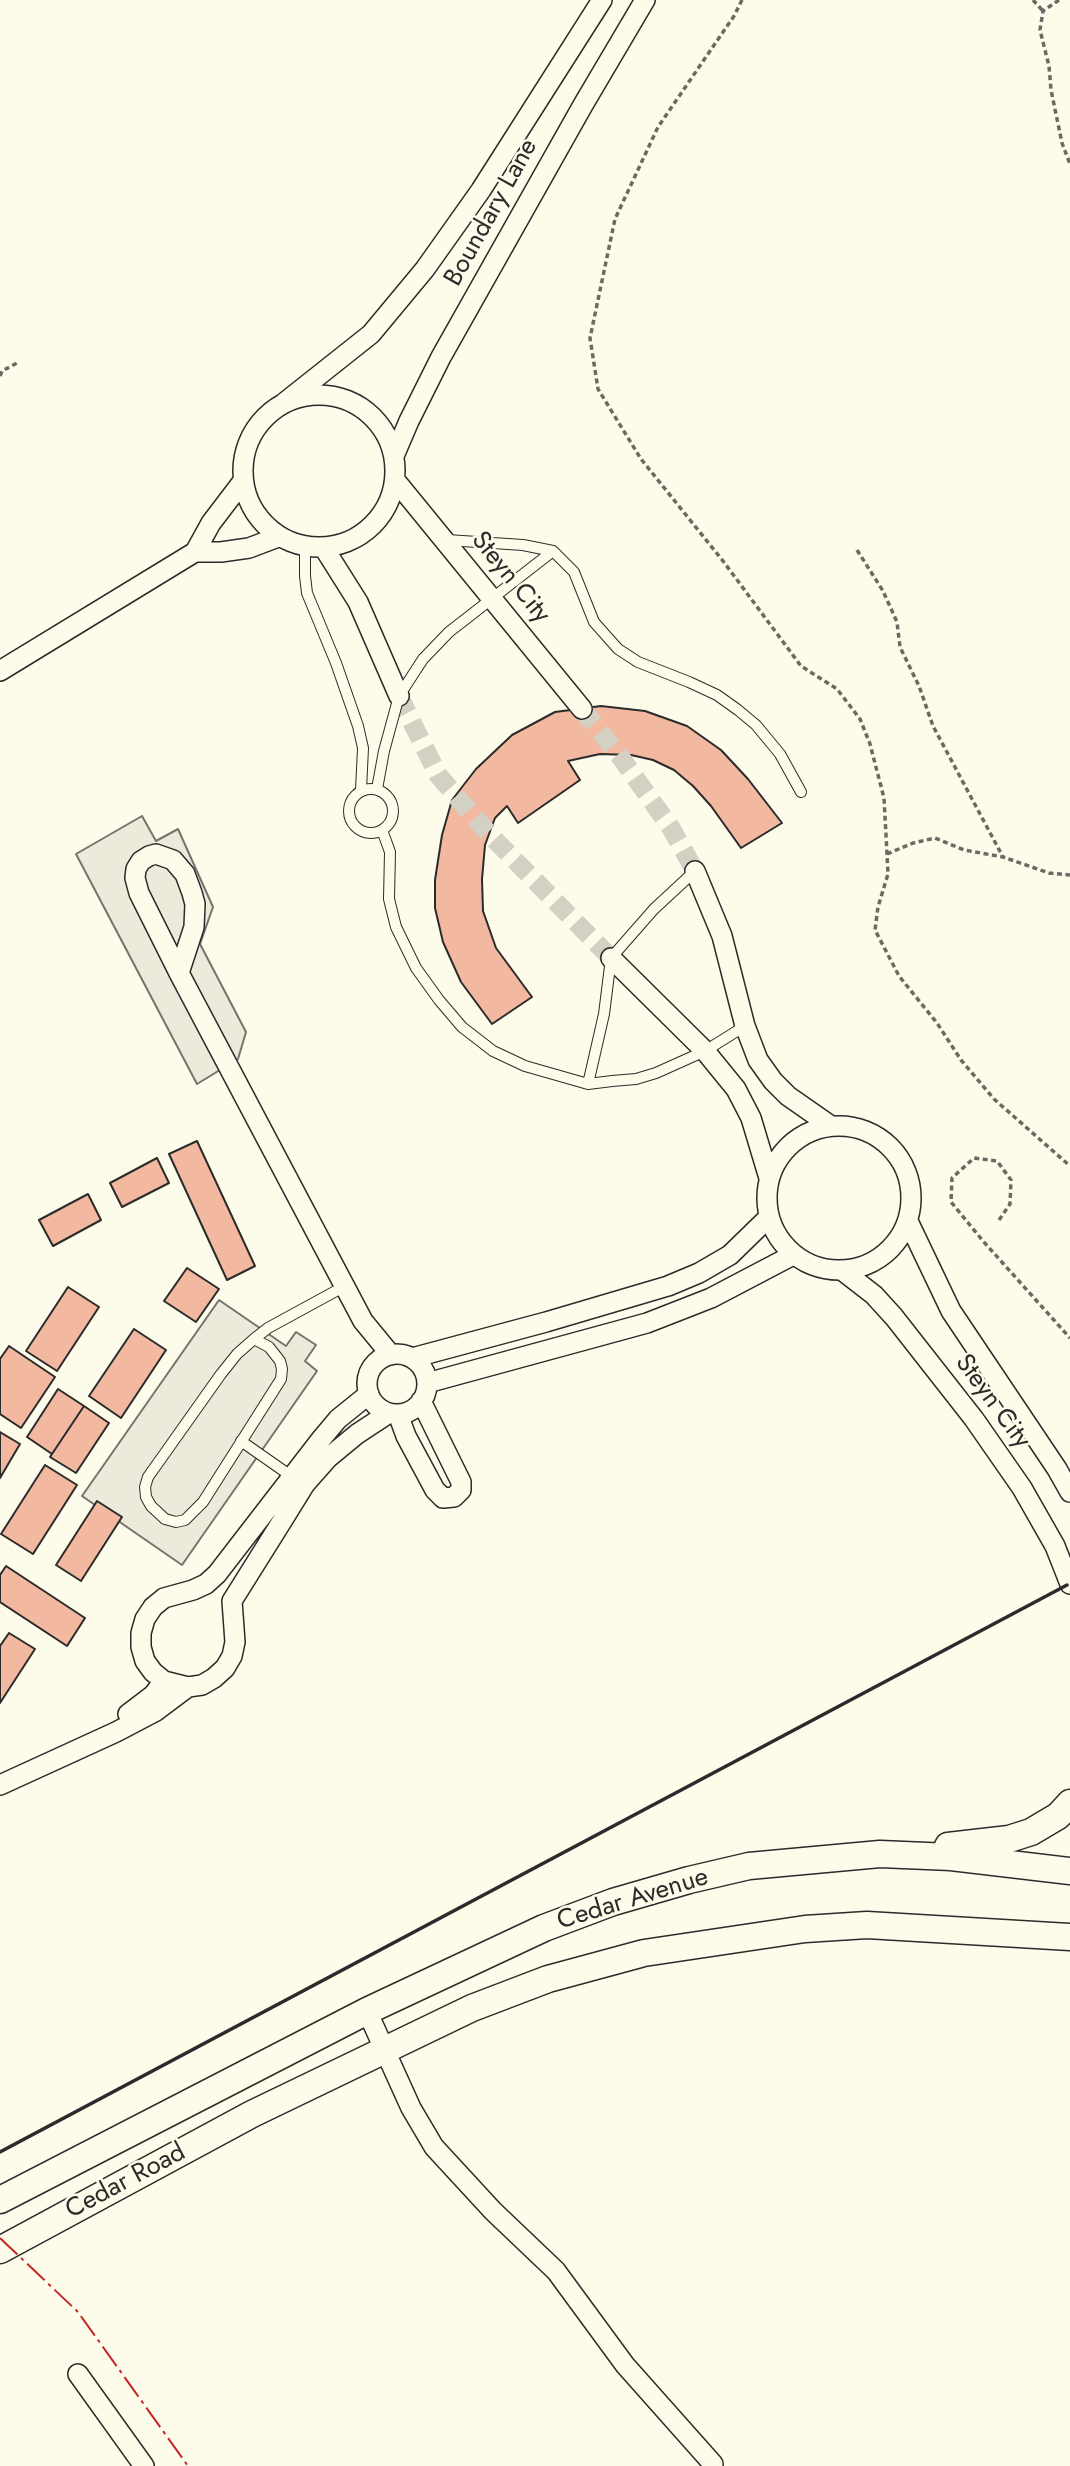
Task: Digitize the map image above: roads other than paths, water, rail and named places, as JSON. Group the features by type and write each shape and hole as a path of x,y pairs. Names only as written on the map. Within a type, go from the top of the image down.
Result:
{"main road":[{"path":"880,1854 1009,1839 1046,1825 1070,1803"},
{"name":"Cedar Avenue","path":"229,2082 367,2011 544,1928 613,1902 689,1880 749,1866 880,1854 951,1857 1070,1871"},
{"name":"Cedar Avenue","path":"252,2114 472,2008 548,1979 644,1953 805,1929 867,1925 1070,1937"},
{"name":"Cedar Road","path":"0,2200 229,2082"},
{"name":"Cedar Road","path":"0,2250 252,2114"}],"street":[{"name":"Boundary Lane","path":"284,403 371,334 425,269 488,179 602,0"},
{"name":"Boundary Lane","path":"394,456 441,357 645,0"},
{"path":"330,395 353,402 372,415 386,434 394,456 395,480 388,505 372,527 350,541 314,547 278,537 254,513 243,481 243,458 251,436 265,417 284,403 306,396 330,395"},
{"name":"Steyn City","path":"395,480 447,540 492,600 582,709"},
{"path":"0,671 195,552 211,523 243,481"},
{"path":"195,552 249,548 278,537"},
{"path":"314,547 358,602 400,696"},
{"path":"179,973 194,927 195,904 185,874 173,860 156,854 141,861 135,869 139,893 179,973 383,1359"},
{"path":"695,871 722,936 745,1026 758,1060 788,1096 831,1126"},
{"path":"611,958 705,1051 736,1089 751,1118 769,1178"},
{"path":"831,1126 855,1127 877,1136 895,1152 907,1173 912,1197 908,1221 898,1240 883,1255 864,1266 844,1271 817,1267 793,1255 778,1238 769,1217 766,1198 769,1178 786,1149 799,1138 814,1130 831,1126"},
{"path":"412,1358 419,1364 424,1392 461,1482 461,1489 454,1497 443,1498 435,1490 393,1413 373,1403 369,1394 368,1378 383,1359 412,1358 668,1286 699,1273 730,1255 769,1217"},
{"name":"Steyn City","path":"908,1221 951,1311 1070,1492"},
{"path":"369,1394 338,1419 217,1574 206,1584 164,1598 153,1607 145,1619 141,1647 145,1661 164,1681 188,1687 202,1685 225,1668 232,1656 234,1642 232,1601 305,1485 341,1447 393,1413 415,1408 424,1392 647,1323 711,1298 793,1255"},
{"name":"Steyn City","path":"844,1271 874,1294 974,1419 1022,1488 1055,1546 1070,1584"},
{"path":"0,1773 127,1714 153,1695 164,1681"},
{"path":"0,1785 126,1727 170,1702 188,1687"},
{"path":"367,2011 411,2108 434,2147 493,2211 556,2270 625,2365 713,2464"},
{"path":"78,2374 144,2466"}],"lane":[{"path":"447,540 523,545 554,551 574,572 594,622 618,649 638,662 717,695 738,710 756,725 780,754 801,792"},
{"path":"314,547 304,576 307,593 358,726 363,748 361,790"},
{"path":"377,789 384,751 400,696 423,659 449,632 554,551"},
{"path":"377,789 384,792 392,804 391,819 382,830 368,833 361,831 351,822 348,808 350,801 361,790 377,789"},
{"path":"382,830 390,852 389,899 396,927 416,968 462,1027 493,1051 525,1066 588,1084 636,1079 656,1073 705,1051 745,1026"},
{"path":"588,1084 604,1014 611,958 646,917 695,871"},
{"path":"254,1339 275,1353 282,1369 281,1379 203,1502 185,1520 176,1522 165,1519 146,1497 148,1477 221,1374 237,1354 254,1339 268,1328 345,1286"},
{"path":"241,1441 291,1476"}],"tunnel":[{"path":"399,696 438,775 489,834 611,958"},
{"path":"582,709 671,828 695,871"}]}
